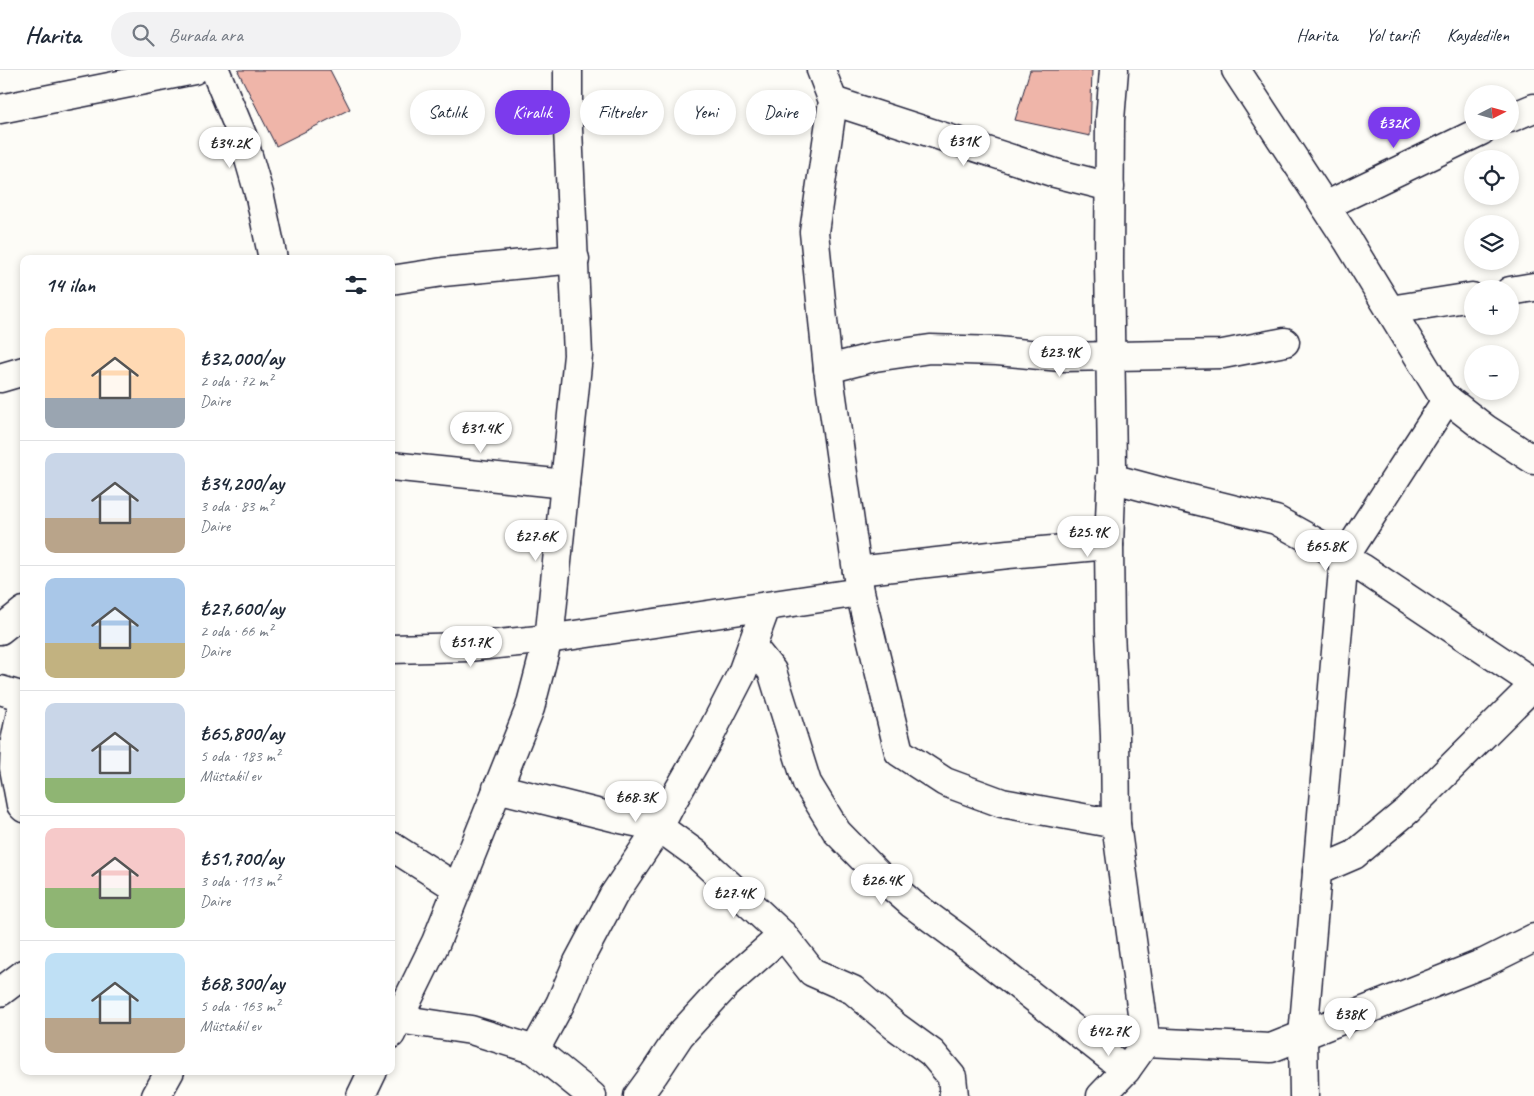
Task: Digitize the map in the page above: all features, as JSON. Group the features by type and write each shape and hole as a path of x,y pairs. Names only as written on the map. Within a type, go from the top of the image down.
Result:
{"street":[{"path":"0,108 194,70"},
{"path":"215,70 242,135 260,197 272,255"},
{"path":"568,70 568,129 578,355 550,631 530,708 436,942 395,1027 471,1030 535,1050 592,1096"},
{"path":"820,70 833,100 814,232 828,368 859,582 899,752 945,782 1002,802 1116,824"},
{"path":"1101,1096 1126,1070 1146,1042 1116,824 1109,545 1111,478 1110,120 1114,70"},
{"path":"1236,70 1325,206 1442,395 1486,429 1534,460"},
{"path":"833,100 1054,174 1110,187"},
{"path":"1519,114 1534,108"},
{"path":"1325,206 1464,140"},
{"path":"395,279 443,272 575,259"},
{"path":"1519,290 1534,287"},
{"path":"1390,310 1464,298"},
{"path":"828,368 875,357 930,349 997,351 1061,357 1223,354 1285,342"},
{"path":"1304,1096 1303,1036 1344,558 1447,399"},
{"path":"395,466 565,484"},
{"path":"1111,478 1159,492 1276,520 1362,568 1534,684 1408,810 1354,855 1317,871"},
{"path":"395,649 468,647 548,639 766,607 859,582 998,555 1109,545"},
{"path":"535,1050 560,1004 578,962 612,896 659,827 724,708 742,673 766,607"},
{"path":"752,646 772,671 807,783 837,832 880,876 912,904 957,937 1126,1070"},
{"path":"0,690 20,696"},
{"path":"20,717 15,742 14,768 20,800"},
{"path":"497,788 659,827 696,854 783,935 812,972 853,990 895,1026 932,1053 952,1077 954,1096"},
{"path":"395,849 457,888"},
{"path":"638,1096 680,1035 726,985 783,935"},
{"path":"1146,1042 1271,1048 1484,963 1534,938"},
{"path":"0,992 20,977"},
{"path":"156,1096 168,1075"},
{"path":"362,1096 371,1075"}],"building":[{"path":"330,70 350,109 276,146 238,71"},
{"path":"1030,70 1092,70 1090,136 1015,120"}]}
